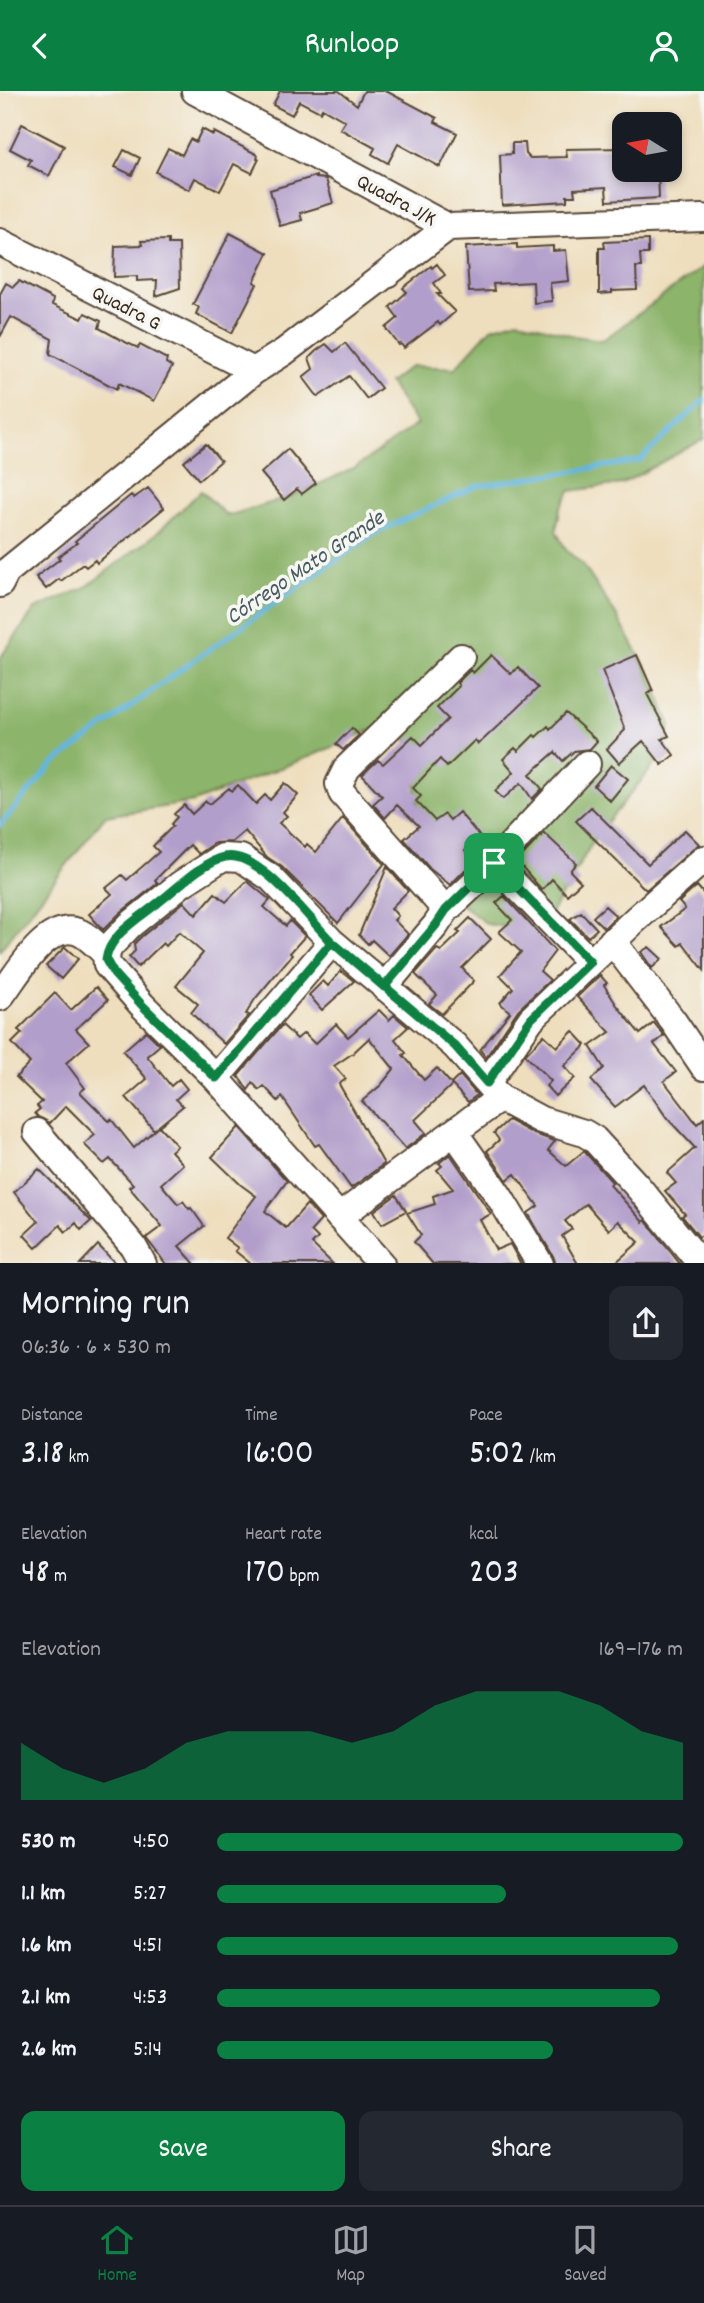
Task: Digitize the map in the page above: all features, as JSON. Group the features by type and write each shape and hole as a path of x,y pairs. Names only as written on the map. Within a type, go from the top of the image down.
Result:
{"street":[{"name":"Quadra J/K","path":"195,91 448,227 703,218"},
{"path":"2,575 254,371 284,352 448,227"},
{"name":"Quadra G","path":"0,242 254,371"},
{"path":"446,910 342,793 339,784 347,768 461,657"},
{"path":"384,987 446,910 587,764"},
{"path":"381,1263 216,1078 107,965 106,954 110,946 130,925 181,884 223,857 232,856 249,862 271,878 332,942 455,1046 493,1091 541,1120 584,1133 594,1139 701,1263"},
{"path":"339,1217 454,1132 493,1091 531,1019 612,941 704,859"},
{"path":"494,863 590,962"},
{"path":"0,997 44,940 60,930 78,931 106,954"},
{"path":"612,941 704,1067"},
{"path":"216,1078 332,942"},
{"path":"37,1132 133,1246 143,1263"},
{"path":"454,1132 499,1196 540,1263"}],"green space":[{"path":"704,266 704,439 622,484 570,491 560,509 556,531 566,550 583,565 618,618 650,675 671,725 662,755 597,835 548,918 520,929 487,924 458,902 434,868 419,814 412,755 403,733 376,728 194,802 105,816 0,950 0,658 35,609 86,587 156,534 201,491 227,516 290,497 355,468 417,424 389,383 411,366 455,368 491,328 518,320 574,336 603,340"}],"building":[{"path":"280,91 339,91 357,105 364,91 386,91 437,118 435,122 457,133 440,167 398,144 388,163 372,154 375,148 340,129 345,121 322,108 320,112 299,101 292,115 273,105"},
{"path":"22,124 64,146 49,176 28,165 31,160 10,149"},
{"path":"202,129 213,135 214,132 258,155 259,159 252,173 234,164 220,191 195,178 189,190 156,172 168,148 182,155 190,139 196,142"},
{"path":"512,143 525,143 526,154 530,158 567,157 566,149 612,148 612,182 658,182 659,198 607,201 606,187 574,189 575,196 567,196 567,201 502,205 500,155 512,154"},
{"path":"124,150 140,158 132,175 115,167"},
{"path":"316,176 326,179 333,203 300,213 302,220 280,226 270,190"},
{"path":"230,233 268,253 254,282 257,284 232,333 196,314 199,307 193,304"},
{"path":"168,240 168,244 179,244 180,288 156,296 157,280 137,281 137,276 114,277 115,246"},
{"path":"648,240 648,254 640,254 641,267 636,267 637,290 599,294 599,248 605,248 604,242"},
{"path":"517,244 517,248 553,246 553,251 566,250 569,281 550,283 552,301 534,303 533,282 493,284 494,291 469,292 466,247"},
{"path":"437,264 445,275 434,283 441,294 437,294 455,312 404,348 386,328 398,318 390,307 407,292 403,288"},
{"path":"19,281 53,299 52,305 82,319 85,313 101,321 99,328 167,359 166,363 172,367 154,401 119,383 117,389 50,354 52,339 11,317 0,337 0,294 6,283 13,287"},
{"path":"345,343 381,388 367,399 349,376 318,397 303,377 313,369 309,358 326,344 334,352"},
{"path":"206,444 221,461 199,480 184,462"},
{"path":"288,449 316,483 302,494 297,489 284,500 261,473"},
{"path":"148,488 164,508 97,563 95,560 86,567 83,564 46,589 36,577 131,495 134,498"},
{"path":"491,655 511,674 518,667 538,688 478,744 475,740 447,767 440,759 413,788 421,796 416,801 435,821 445,814 450,820 459,812 482,839 465,850 473,862 450,885 430,869 404,839 419,826 397,805 385,818 373,804 382,796 362,775 378,760 383,764 413,736 422,745 448,719 437,708 459,686 457,683 470,670 473,673"},
{"path":"637,655 653,691 647,694 669,736 662,739 674,755 662,765 643,741 619,763 607,749 625,730 602,670"},
{"path":"566,713 597,741 590,749 574,751 563,761 555,752 530,774 542,789 532,799 521,783 503,799 495,791 514,772 503,759 515,748 518,751 548,726 550,729"},
{"path":"352,728 359,735 343,750 336,744"},
{"path":"611,765 628,779 610,801 594,786"},
{"path":"285,783 298,795 283,812 287,816 279,823 305,847 307,844 316,852 343,818 384,864 338,923 282,867 267,857 245,831 232,842 215,843 199,854 190,845 155,880 158,883 103,930 89,914 112,894 106,888 122,875 127,880 159,852 153,846 173,826 171,824 177,817 174,814 184,805 192,814 206,801 210,804 229,788 232,791 238,785 256,804 265,795 270,800"},
{"path":"591,807 648,864 685,830 699,844 646,890 576,821"},
{"path":"544,833 576,863 570,871 581,882 567,895 552,879 542,890 517,861"},
{"path":"387,867 408,891 391,908 398,916 394,920 408,934 389,956 372,940 368,944 359,935"},
{"path":"247,881 270,900 264,907 286,926 290,921 305,936 255,999 246,1014 249,1015 224,1044 191,1013 198,1004 176,986 203,953 179,932 166,946 163,943 138,967 129,957 135,951 134,944 141,937 184,902 196,915 215,893 226,902"},
{"path":"697,886 704,894 704,970 683,943 679,946 661,927 685,909 679,902"},
{"path":"504,896 555,951 540,971 550,980 518,1010 486,1057 480,1050 510,1012 500,1003 513,988 500,975 521,952 499,932 512,920 496,903"},
{"path":"605,906 616,916 604,928 593,917"},
{"path":"581,912 597,929 588,937 570,919"},
{"path":"470,918 491,939 462,968 474,981 442,1014 429,1004 437,995 415,974 437,949 441,951 460,933 457,931"},
{"path":"65,947 78,959 61,979 46,966"},
{"path":"649,947 662,959 652,968 641,952"},
{"path":"341,971 354,981 322,1010 309,995 323,981 328,986"},
{"path":"600,975 607,983 604,985 616,1004 640,1034 654,1023 660,1030 664,1036 654,1044 676,1072 664,1081 697,1124 704,1118 704,1234 699,1237 682,1216 685,1214 665,1191 676,1183 667,1173 695,1148 667,1118 644,1085 615,1107 591,1080 604,1068 590,1046 610,1032 577,997"},
{"path":"96,987 108,1000 76,1029 89,1043 66,1063 85,1088 80,1092 109,1121 111,1119 134,1148 159,1126 177,1146 171,1151 183,1164 161,1184 178,1204 183,1201 191,1208 204,1226 179,1246 194,1263 165,1263 146,1238 162,1226 129,1187 133,1184 110,1159 104,1164 84,1144 95,1135 66,1106 50,1123 38,1117 35,1113 42,1102 16,1077 30,1063 12,1043 22,1033 18,1030 55,993 71,1010"},
{"path":"379,1010 389,1020 394,1015 408,1027 395,1039 406,1053 403,1055 424,1080 437,1068 452,1085 415,1120 426,1133 405,1149 362,1101 381,1085 394,1069 369,1038 334,1066 346,1079 339,1084 384,1164 351,1188 319,1144 315,1146 282,1097 278,1101 264,1086 259,1090 253,1083 248,1090 238,1076 282,1025 297,1039 304,1033 315,1044 336,1024 348,1037"},
{"path":"146,1031 160,1045 147,1056 171,1086 179,1079 187,1089 176,1099 183,1106 154,1130 126,1097 147,1079 123,1051"},
{"path":"573,1031 586,1045 564,1066 575,1078 555,1096 546,1086 551,1081 525,1055 544,1035 557,1047"},
{"path":"460,1075 477,1095 468,1102 451,1084"},
{"path":"508,1120 534,1134 555,1141 548,1150 566,1166 584,1151 612,1182 610,1185 643,1222 645,1220 679,1263 615,1263 639,1242 618,1221 609,1230 586,1204 565,1221 572,1229 562,1236 577,1263 556,1263 528,1213 538,1206 515,1174 507,1180 487,1151 499,1140 494,1133"},
{"path":"239,1127 287,1181 265,1211 286,1228 307,1204 321,1220 311,1231 318,1238 312,1244 332,1263 250,1263 235,1251 238,1248 225,1238 256,1196 212,1157"},
{"path":"450,1154 491,1214 480,1220 496,1250 510,1244 520,1263 432,1263 414,1242 421,1235 407,1213 435,1204 433,1196 453,1189 437,1170 442,1166 439,1163"},
{"path":"39,1169 91,1221 81,1230 76,1223 66,1232 60,1225 36,1248 24,1235 38,1222 14,1192"},
{"path":"396,1195 406,1211 382,1224 374,1211"},
{"path":"98,1245 115,1263 81,1263"}],"waterway":[{"name":"Córrego Mato Grande","path":"0,825 53,764 180,670 375,533 477,486 639,461 704,400"}],"route":[{"path":"494,863 446,910 384,987 332,942 271,878 249,862 232,856 223,857 207,865 130,925 110,946 106,954 107,965 142,1005 216,1078 332,942 384,987 455,1046 487,1083 523,1028 590,962 494,863"}]}
